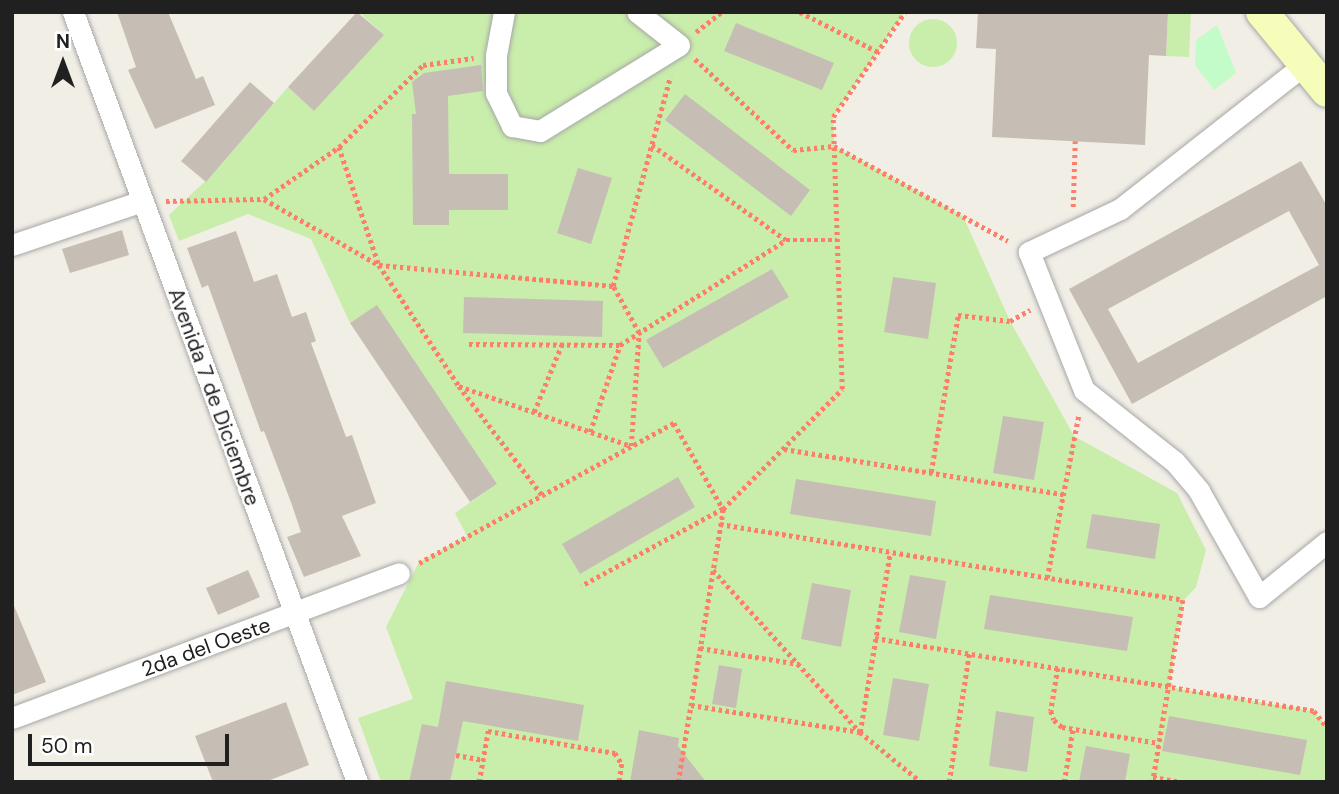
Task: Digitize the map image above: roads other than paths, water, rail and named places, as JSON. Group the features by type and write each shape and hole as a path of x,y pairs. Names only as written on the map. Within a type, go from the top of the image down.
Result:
{"main road":[{"path":"1262,12 1327,91"}],"street":[{"name":"Avenida 7 de Diciembre","path":"73,12 357,782"},
{"path":"504,12 496,55 496,93 512,126 540,131 679,45 637,12"},
{"path":"1306,64 1120,209 1029,252 1084,390 1183,472 1199,491 1259,597 1327,542"},
{"path":"12,245 142,201"},
{"name":"2da del Oeste","path":"12,718 399,573"}]}
